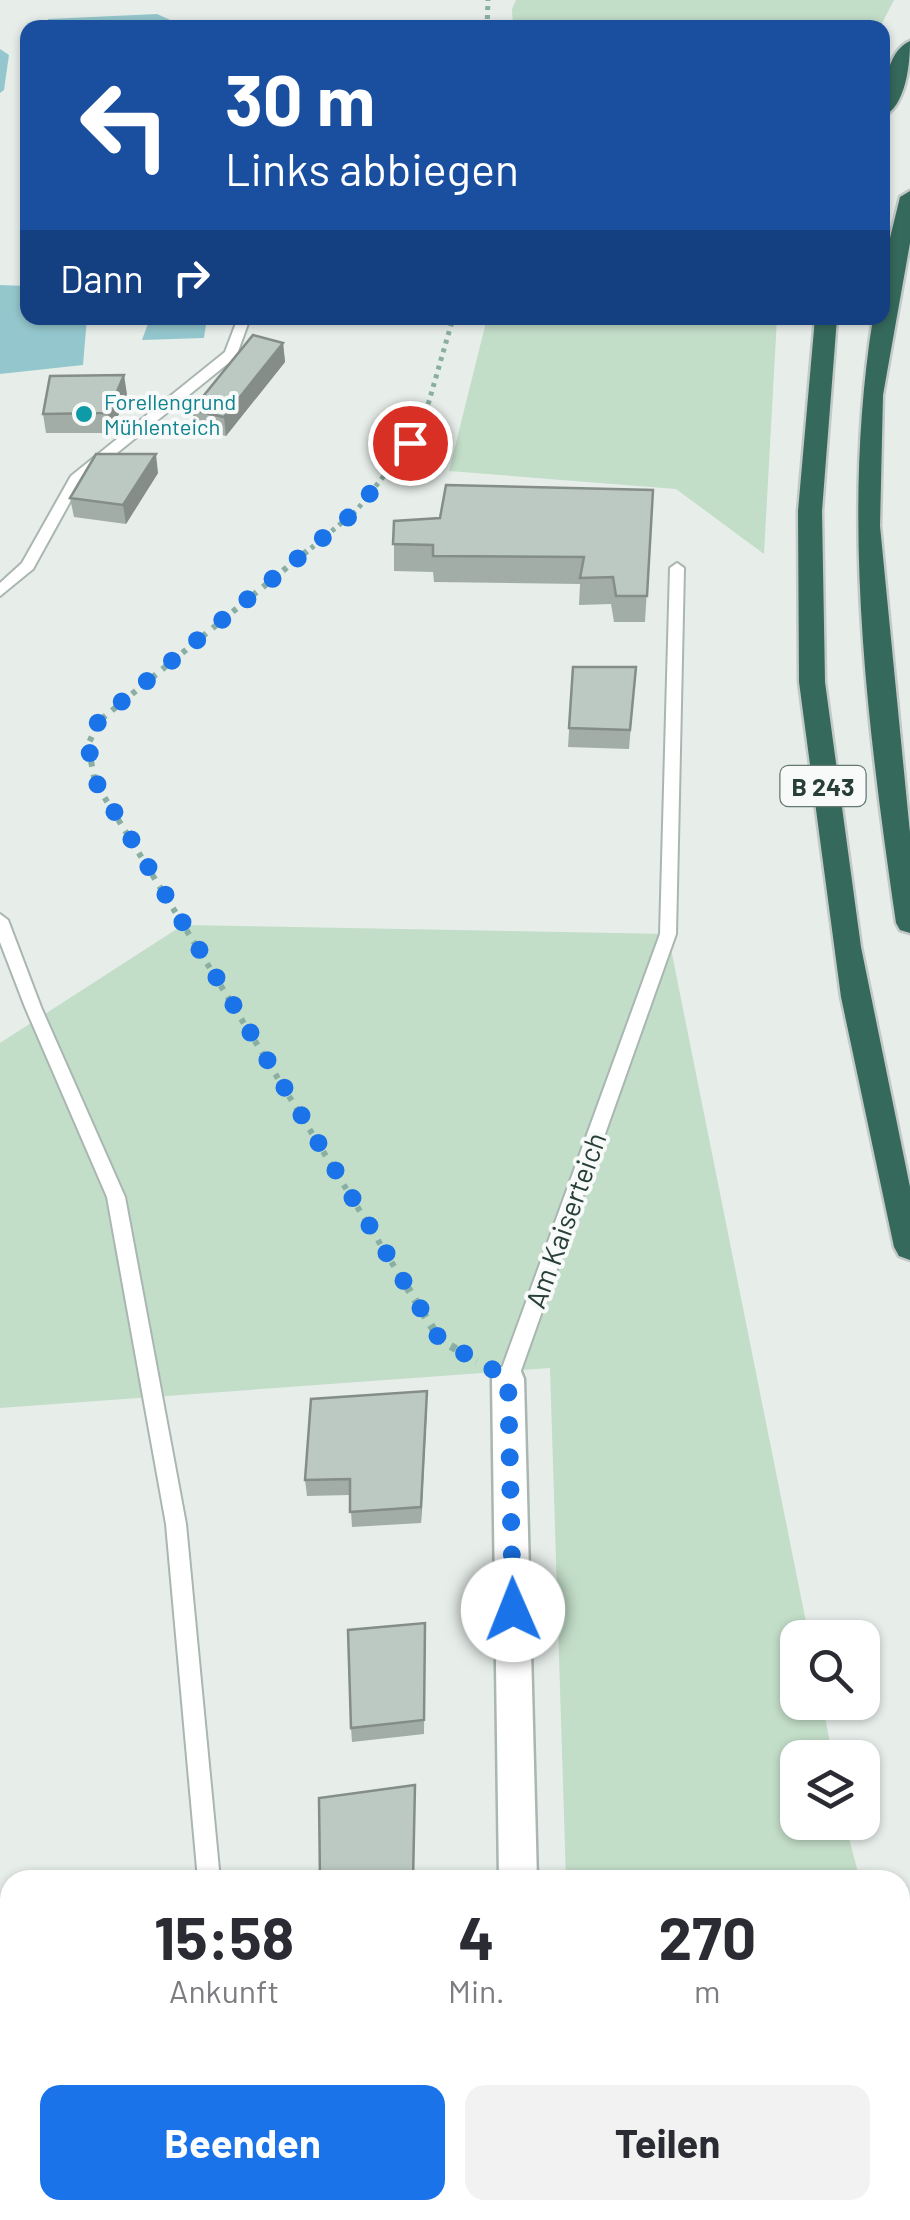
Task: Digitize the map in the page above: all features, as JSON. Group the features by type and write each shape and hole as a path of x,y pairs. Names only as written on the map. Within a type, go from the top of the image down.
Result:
{"highway":[{"path":"890,93 910,47"},
{"name":"B 243","path":"890,285 910,197"},
{"name":"B 243","path":"825,325 809,526 809,632 819,746 845,937 910,1247"},
{"name":"B 243","path":"883,325 872,395 868,526 889,783 910,923"}],"street":[{"name":"Am Kaiserteich","path":"508,1378 518,1870"}],"lane":[{"path":"0,591 28,566 76,479 231,354 241,325"},
{"name":"Am Kaiserteich","path":"508,1378 668,934 677,568"},
{"path":"0,920 32,1007 116,1197 176,1524 207,1870"}],"path":[{"path":"451,325 422,428 356,511 99,720 88,745 96,782 440,1340 508,1378"}],"green space":[{"path":"516,0 894,0 884,20 513,20"},
{"path":"485,325 777,325 764,554 676,489 449,471"},
{"path":"183,925 668,934 806,1620 780,1620 780,1720 825,1720 830,1740 780,1740 780,1840 849,1840 857,1870 566,1870 550,1368 0,1408 0,1043"}],"water":[{"path":"157,14 170,20 48,20"},
{"path":"0,285 20,286 20,325 86,325 83,365 0,374"},
{"path":"147,325 206,325 204,338 142,340"}],"building":[{"path":"253,335 283,343 224,417 192,410"},
{"path":"124,375 108,413 43,414 50,376"},
{"path":"96,454 156,454 123,505 70,498"},
{"path":"446,485 653,490 647,596 616,596 613,577 580,578 584,557 433,556 433,545 393,544 394,521 440,518"},
{"path":"573,667 636,667 630,730 569,728"},
{"path":"427,1391 421,1507 350,1512 350,1479 305,1480 311,1399"},
{"path":"425,1623 424,1720 351,1728 348,1630"},
{"path":"415,1785 413,1870 320,1870 319,1798"}],"waterway":[{"path":"0,52 5,55 0,90"}],"place":[{"name":"Forellengrund Mühlenteich","path":"84,414"}],"route":[{"path":"410,443 356,511 99,720 88,745 96,782 440,1340 508,1378 513,1610"}]}
